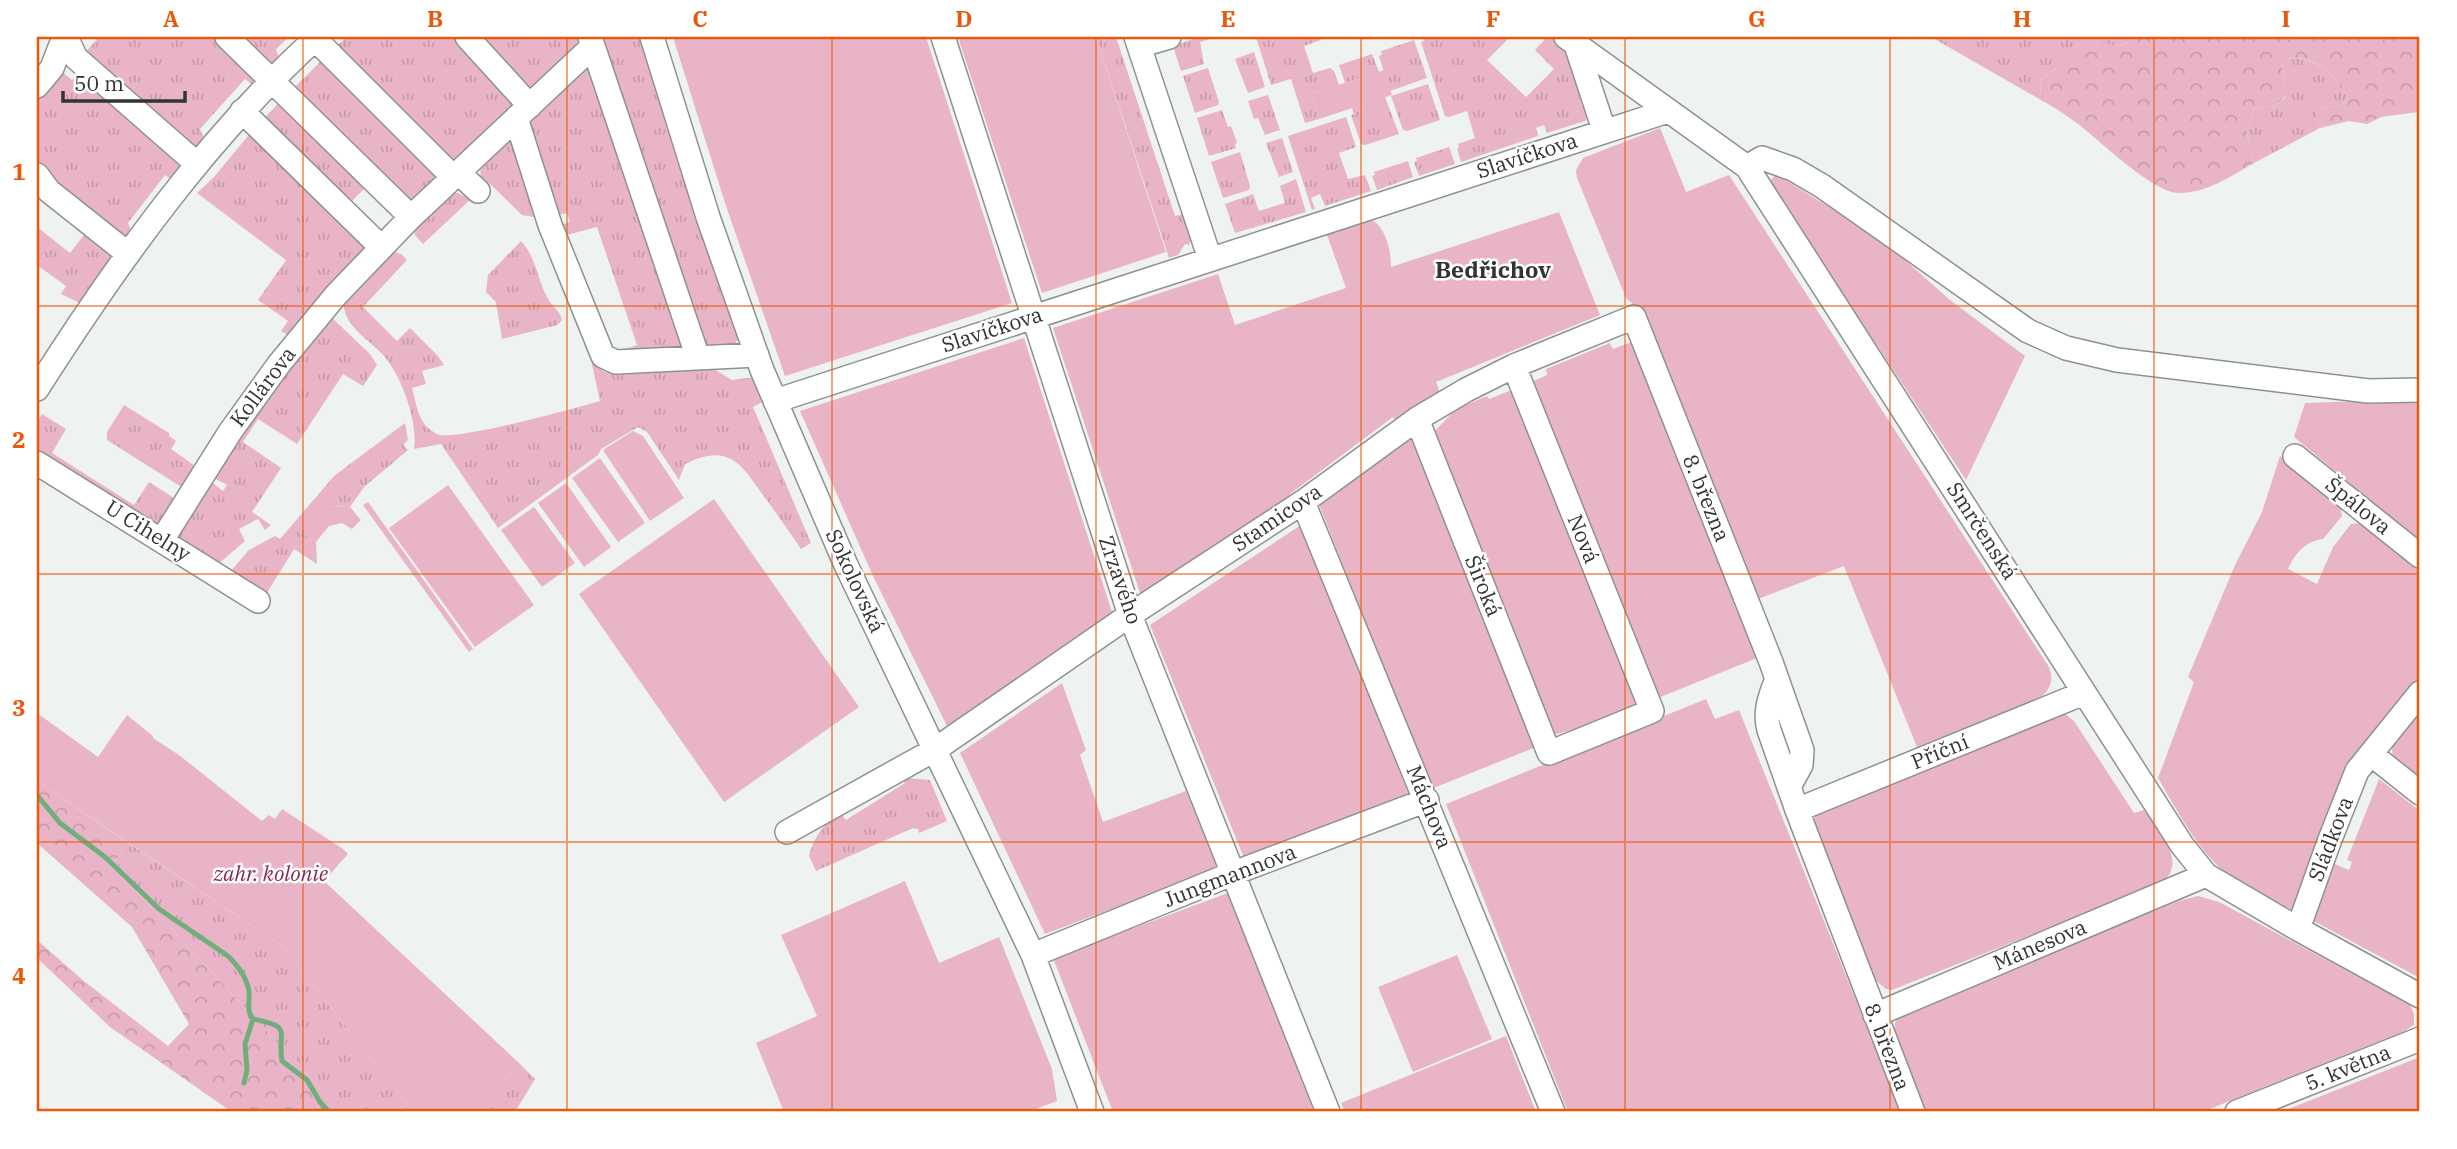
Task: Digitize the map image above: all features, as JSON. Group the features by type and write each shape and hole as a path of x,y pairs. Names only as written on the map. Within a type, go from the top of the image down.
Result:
{"street":[{"path":"37,86 52,68 65,37"},
{"path":"65,37 76,58 197,164"},
{"path":"227,37 411,217"},
{"path":"467,37 523,112 546,213 603,356 616,362 757,355"},
{"name":"Sokolovská","path":"652,37 708,217 775,401 846,565 1033,954 1092,1112"},
{"name":"Zrzavého","path":"943,37 1130,615 1328,1112"},
{"path":"1168,37 1138,41 1210,259"},
{"path":"37,389 127,253 197,164 242,111 316,38 456,175 478,191"},
{"path":"592,41 698,358"},
{"name":"Kollárova","path":"162,540 229,432 279,364 336,295 411,217 523,112 592,41"},
{"name":"Slavíčkova","path":"1571,41 1604,130"},
{"name":"Smrčenská","path":"1571,41 1747,167 2182,845 2206,874 2298,929 2420,996"},
{"path":"242,111 381,247"},
{"name":"Slavíčkova","path":"775,401 1668,111"},
{"path":"1747,167 1762,159 1793,169 1822,186 2028,331 2066,348 2117,360 2368,391 2420,390"},
{"path":"37,175 49,191 127,253"},
{"name":"Stamicova","path":"787,832 936,749 1130,615 1303,502 1417,419 1514,366 1634,317"},
{"name":"8. března","path":"1634,317 1777,679 1802,750 1801,765 1790,785 1797,810 1913,1112"},
{"name":"Nová","path":"1514,366 1652,711 1549,753"},
{"name":"Široká","path":"1417,419 1549,753"},
{"name":"Špálova","path":"2295,456 2420,556"},
{"name":"U Cihelny","path":"37,463 258,601"},
{"name":"Máchova","path":"1303,502 1553,1112"},
{"name":"Příční","path":"1797,810 2084,693"},
{"name":"Sládkova","path":"2298,929 2357,771 2420,693"},
{"path":"2371,754 2420,793"},
{"name":"Jungmannova","path":"1033,954 1234,873 1427,800"},
{"name":"Mánesova","path":"1875,1015 2206,874"},
{"name":"5. května","path":"2237,1112 2420,1038"}],"green space":[{"path":"99,37 223,37 259,73 255,87 245,79 200,129 206,142 197,153 81,57"},
{"path":"233,37 289,37 276,49 280,61 275,67"},
{"path":"347,37 462,37 518,102 457,165 330,52"},
{"path":"472,37 583,37 583,40 533,92"},
{"path":"598,37 645,37 740,336 729,347 720,349 704,346"},
{"path":"673,37 926,37 1012,303 785,376 725,203"},
{"path":"958,37 1096,37 1166,252 1042,293"},
{"path":"1096,37 1116,37 1175,216 1187,213 1191,238 1189,245 1185,244 1178,255 1169,258"},
{"path":"1199,37 1216,37 1200,42 1204,64 1181,71 1173,46"},
{"path":"1256,37 1320,37 1321,40 1304,46 1313,73 1330,68 1334,71 1339,85 1311,94 1319,119 1305,123 1291,79 1271,85"},
{"path":"1423,37 1510,37 1487,60 1526,97 1554,69 1535,50 1547,37 1556,39 1564,43 1574,58 1587,93 1579,96 1582,106 1590,104 1590,115 1585,121 1547,133 1544,125 1536,128 1538,136 1461,162 1458,144 1475,138 1467,111 1445,116 1421,42 1424,41"},
{"path":"1931,37 2138,37 2120,46 2082,42 2040,80 2041,100"},
{"path":"2138,37 2420,37 2420,109 2418,112 2381,117 2367,124 2349,121 2320,128 2316,118 2318,108 2338,105 2348,98 2325,69 2291,57 2282,65 2286,96 2275,106 2255,108 2246,128 2254,163 2199,190 2179,193 2168,191 2141,175 2078,124 2041,100 2040,80 2082,42 2093,41 2120,46"},
{"path":"1414,40 1427,78 1390,91 1379,56 1382,55 1381,51"},
{"path":"1254,52 1265,87 1248,93 1235,59"},
{"path":"1372,54 1379,72 1345,83 1339,65"},
{"path":"325,57 419,149 414,155 424,165 430,160 440,174 411,202 291,91"},
{"path":"2291,57 2325,69 2348,98 2338,105 2318,108 2316,118 2320,128 2254,163 2246,128 2255,108 2275,106 2286,97 2282,64"},
{"path":"591,63 684,342 677,350 614,353 637,345 597,227 567,235 558,226 570,222 567,213 555,216 527,122"},
{"path":"1208,68 1219,102 1218,105 1195,113 1183,76"},
{"path":"83,69 185,159 175,183 165,175 128,223 133,236 125,242 37,166 37,95 60,70 72,80"},
{"path":"1384,70 1392,95 1319,119 1311,94"},
{"path":"1428,84 1440,120 1403,130 1391,96"},
{"path":"1268,95 1280,130 1265,135 1258,118 1254,119 1248,101"},
{"path":"1385,97 1399,134 1361,144 1351,115 1354,114 1352,108"},
{"path":"282,100 369,184 346,207 260,122"},
{"path":"1222,110 1228,127 1231,126 1236,148 1209,156 1197,118"},
{"path":"1346,117 1356,147 1339,153 1348,179 1365,175 1371,191 1325,206 1320,194 1311,198 1315,209 1312,210 1288,136"},
{"path":"1660,128 1686,192 1729,175 2049,667 2051,684 2041,697 1917,747 1844,566 1758,599 1647,316 1626,298 1577,178 1576,170 1583,158"},
{"path":"252,131 364,246 365,252 291,337 281,331 288,321 258,300 286,260 197,193"},
{"path":"508,138 515,140 536,209 534,217 522,215 488,182 485,185 481,178 480,165"},
{"path":"1282,138 1293,172 1279,177 1266,143"},
{"path":"1449,147 1455,164 1419,176 1414,162 1417,161 1416,158"},
{"path":"1240,152 1249,190 1223,198 1211,162"},
{"path":"1408,161 1413,177 1377,190 1372,176 1375,175 1374,172"},
{"path":"1776,174 1866,230 1950,300 2025,356 1966,480 1769,182"},
{"path":"1296,179 1306,212 1235,233 1225,204 1253,194 1259,211 1285,203 1280,186"},
{"path":"448,193 458,193 471,199 423,244 415,235 414,227"},
{"path":"1559,212 1600,315 1436,382 1441,395 1398,425 1393,417 1290,494 1290,497 1141,596 1053,328 1218,274 1235,325 1346,288 1327,235 1372,220 1385,235 1391,267"},
{"path":"37,227 70,253 90,227 117,250 84,301 80,303 61,294 66,286 37,265"},
{"path":"521,241 530,254 547,297 562,320 557,325 502,339 496,302 486,292 488,275"},
{"path":"392,251 407,260 363,307 397,341 410,328 444,365 422,371 426,384 412,388 419,414 431,430 437,434 448,435 466,433 600,401 591,360 595,359 603,371 616,375 714,369 732,380 756,377 766,400 753,407 811,543 801,549 747,473 732,459 712,455 700,458 685,464 679,480 647,432 638,427 601,449 598,455 498,528 441,444 414,449 411,413 397,376 384,356 357,331 347,317 344,300"},
{"path":"330,316 370,354 377,365 363,386 343,374 297,444 258,419 243,442 281,468 252,512 271,525 265,530 258,519 239,529 245,541 217,565 175,540 209,480 223,491 227,485 212,477 252,415"},
{"path":"1024,338 1113,615 947,726 873,576 800,411"},
{"path":"1634,341 1762,656 1653,700 1527,384 1547,375 1546,369 1610,343 1613,349"},
{"path":"1517,388 1644,703 1590,725 1553,735 1432,434 1456,409 1487,396 1489,399"},
{"path":"2420,399 2420,541 2294,437 2305,403"},
{"path":"124,405 169,433 176,441 171,449 195,466 183,488 107,440 107,432"},
{"path":"42,414 66,429 52,453 134,505 149,482 171,496 175,503 163,522 153,524 37,452 37,422"},
{"path":"405,423 408,440 403,445 408,450 364,487 350,507 329,506 308,537 316,542 317,564 294,549 265,596 229,573 249,550 275,536 280,539 334,476"},
{"path":"633,431 643,436 684,498 650,521 603,450"},
{"path":"1411,435 1541,745 1431,789 1320,507 1320,501"},
{"path":"2280,456 2340,504 2342,516 2323,539 2311,542 2302,549 2288,569 2317,584 2333,547 2351,524 2364,523 2420,569 2420,677 2361,749 2294,911 2243,884 2216,864 2188,829 2158,778 2194,682 2188,677 2235,565 2262,512"},
{"path":"600,458 645,523 618,542 572,478"},
{"path":"566,483 611,547 584,567 538,503"},
{"path":"448,485 534,605 475,647 389,528"},
{"path":"714,499 859,707 724,802 579,594"},
{"path":"368,502 473,649 469,652 363,505"},
{"path":"329,506 350,507 361,520 352,529 342,523 329,526 316,542 308,538 303,529"},
{"path":"534,507 575,563 542,587 501,530"},
{"path":"1301,525 1408,793 1244,858 1150,625"},
{"path":"1062,683 1086,750 1080,755 1103,822 1186,791 1218,869 1045,934 960,753"},
{"path":"1706,699 1715,719 1739,710 1901,1112 1568,1112 1446,804"},
{"path":"2420,709 2420,785 2392,760 2392,752 2396,738"},
{"name":"zahr. kolonie","path":"37,713 98,757 127,715 262,821 269,815 275,819 282,809 343,849 348,854 324,881 519,1063 480,1112 414,1112 282,946 37,781"},
{"path":"2064,713 2074,721 2134,813 2144,810 2163,837 2172,857 2168,876 2160,884 1892,990 1886,989 1874,979 1813,821 1816,814"},
{"path":"903,779 930,780 947,821 919,833 918,829 913,828 816,871 809,856 811,849 820,831 838,810 846,820 905,783"},
{"path":"2379,779 2420,811 2420,978 2308,918 2330,862 2349,870 2352,862 2347,860"},
{"path":"37,781 127,842 113,866 317,1085 338,1112 232,1112 110,1027 37,958 37,940 85,982 168,1046 189,1024 132,927 37,843"},
{"path":"127,842 282,946 414,1112 338,1112 317,1085 113,866"},
{"path":"905,881 939,963 999,937 1052,1069 1057,1101 1028,1112 784,1112 756,1043 817,1016 781,935"},
{"path":"1228,893 1314,1112 1113,1112 1053,958"},
{"path":"2198,896 2219,902 2410,1005 2414,1014 2414,1025 2403,1032 2202,1112 1927,1112 1895,1034 1895,1025 1901,1013 2179,901"},
{"path":"1457,955 1492,1039 1413,1072 1378,987"},
{"path":"1506,1036 1536,1112 1345,1112 1341,1103"},
{"path":"2420,1057 2420,1112 2281,1112"},
{"path":"519,1063 535,1079 515,1112 480,1112"}],"waterway":[{"path":"37,795 60,823 105,857 159,909 232,960 248,986 251,1016 279,1028 282,1061 307,1080 329,1112"},
{"path":"244,1083 247,1070 245,1044 253,1019"}],"district":[{"name":"Bedřichov","path":"1493,270"}]}
